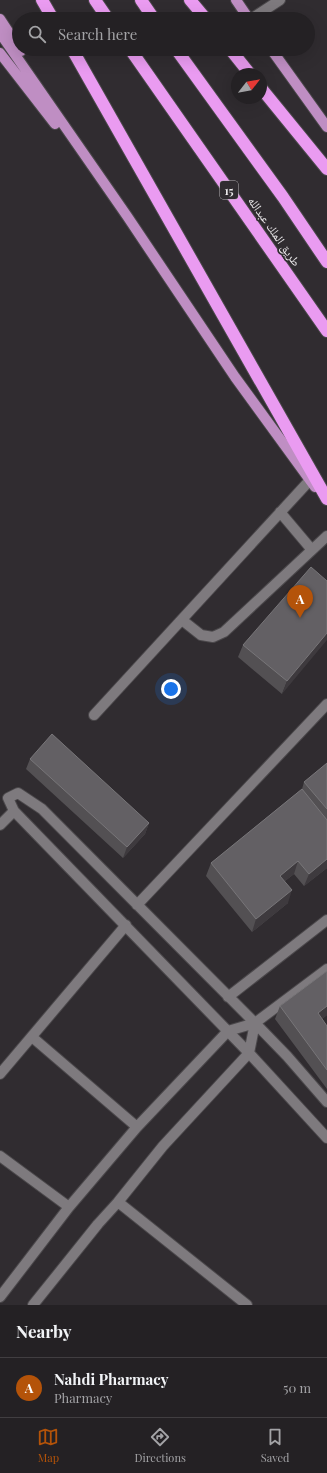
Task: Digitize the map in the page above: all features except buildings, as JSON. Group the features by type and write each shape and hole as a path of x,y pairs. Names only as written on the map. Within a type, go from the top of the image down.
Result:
{"highway":[{"path":"42,0 49,12"},
{"path":"95,0 103,12"},
{"path":"141,0 149,12"},
{"path":"190,0 200,12"},
{"path":"76,56 327,499"},
{"name":"طريق الملك عبدالله","path":"135,56 327,330"},
{"name":"طريق الملك عبدالله","path":"181,56 327,262"},
{"path":"236,56 245,68"},
{"path":"267,95 327,169"}],"main road":[{"path":"237,0 245,12"},
{"path":"0,20 12,39"},
{"path":"0,33 12,50"},
{"path":"0,53 127,216"},
{"path":"16,56 127,216 235,377 327,503"},
{"path":"23,56 127,216"},
{"path":"276,56 327,127"}],"street":[{"path":"261,12 280,0"},
{"path":"94,715 310,480"},
{"path":"280,512 312,550"},
{"path":"182,620 201,635 213,637 224,632 327,536"},
{"path":"137,905 327,704"},
{"path":"327,1102 287,1056 42,809 18,793 8,798 14,811 228,1031 327,1138"},
{"path":"0,825 14,811"},
{"path":"228,997 327,920"},
{"path":"0,1074 126,925"},
{"path":"0,1297 69,1207 136,1127 228,1031 255,1024 327,969"},
{"path":"33,1305 98,1224 164,1146 249,1053 255,1024"},
{"path":"32,1037 136,1127"},
{"path":"0,1156 69,1207"},
{"path":"118,1202 241,1303"}],"place":[{"name":"Nahdi Pharmacy","path":"300,618"}]}
